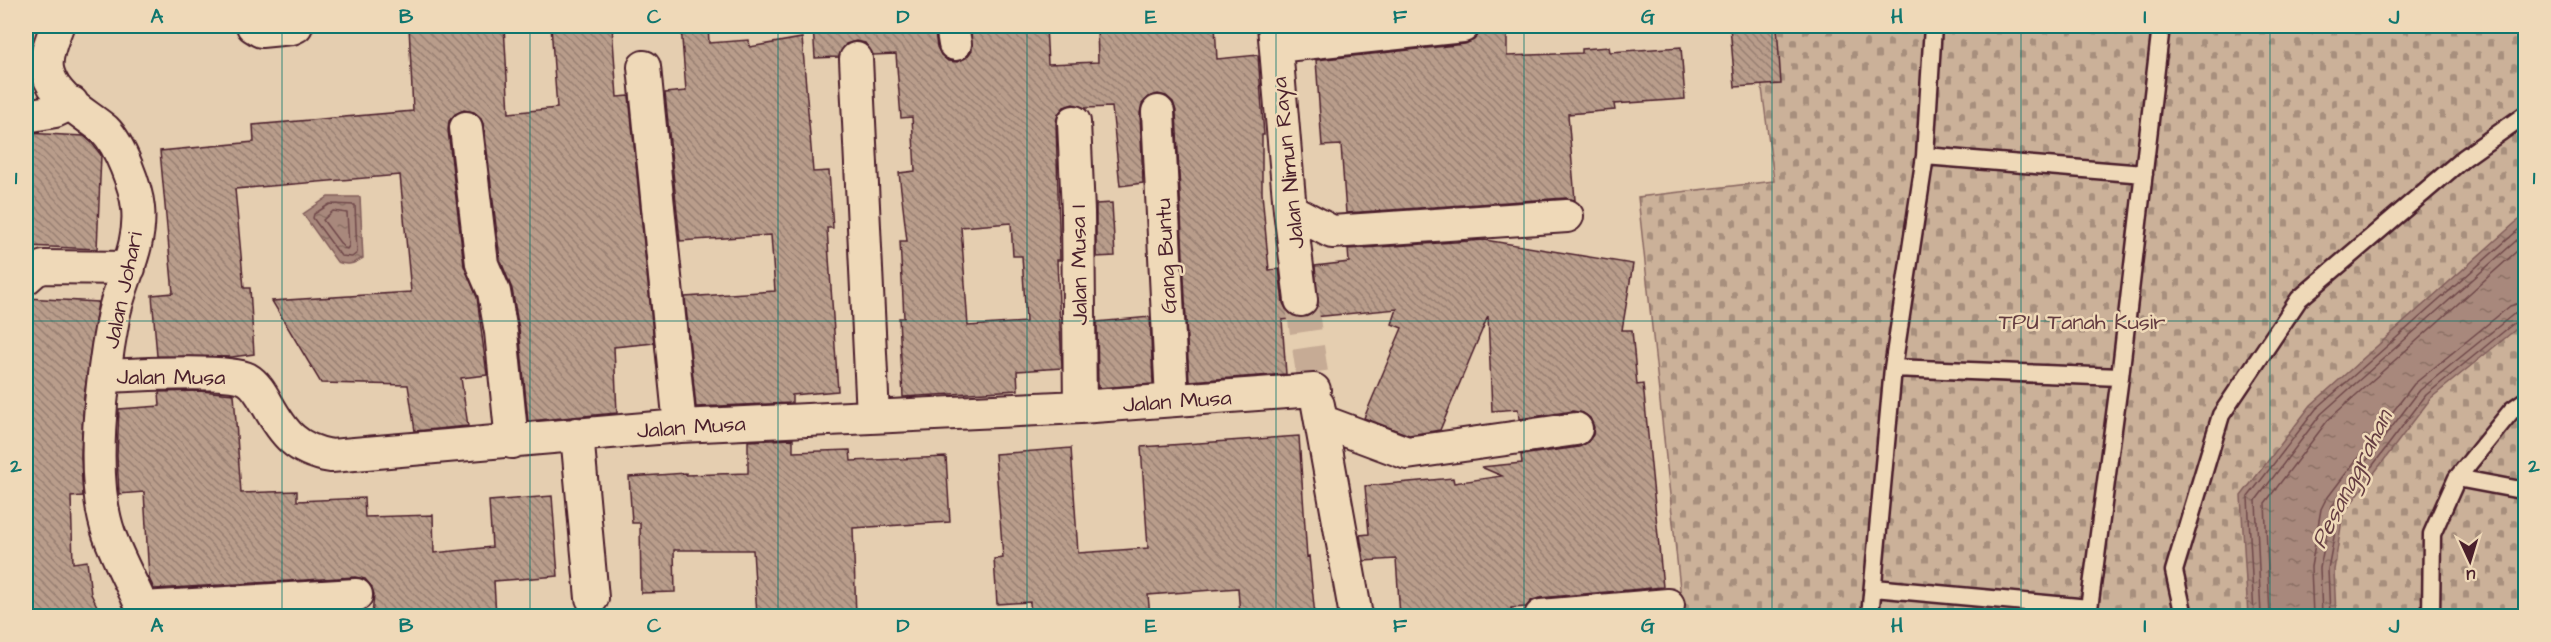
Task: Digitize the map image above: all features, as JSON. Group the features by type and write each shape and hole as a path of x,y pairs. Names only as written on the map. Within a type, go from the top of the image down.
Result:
{"street":[{"name":"Jalan Johari","path":"57,26 48,48 47,73 57,91 106,131 115,142 128,172 138,208 136,246 113,316 105,376 98,471 109,532 145,612"},
{"path":"253,26 261,31 296,26"},
{"path":"1275,36 1463,26"},
{"name":"Jalan Nimun Raya","path":"1275,36 1290,210 1301,300"},
{"path":"856,59 873,416"},
{"path":"644,68 680,426"},
{"path":"26,116 55,111 72,103"},
{"name":"Gang Buntu","path":"1158,112 1172,400"},
{"name":"Jalan Musa I","path":"1074,122 1080,407"},
{"path":"466,128 482,264 494,292 501,332 512,442"},
{"path":"1290,210 1332,232 1566,216"},
{"path":"26,278 35,270 44,267 129,268"},
{"name":"Jalan Musa","path":"105,376 192,374 231,375 247,379 260,391 275,419 297,445 314,453 331,456 680,426 1080,407 1172,400 1313,382 1321,422"},
{"path":"1321,422 1407,453 1576,429"},
{"path":"1321,422 1356,616"},
{"path":"577,434 592,598"},
{"path":"145,612 356,595"},
{"path":"1541,616 1668,605"}],"lane":[{"path":"1870,616 1893,368 1924,156 1933,26"},
{"path":"1874,588 2088,612 2120,376 2161,26"},
{"path":"2184,616 2174,571 2221,415 2299,299 2455,165 2526,114"},
{"path":"1924,156 2144,174"},
{"path":"1893,368 2120,376"},
{"path":"2431,616 2432,534 2457,478 2512,410 2526,400"},
{"path":"2457,478 2526,491"}],"green space":[{"name":"TPU Tanah Kusir","path":"1754,26 2525,26 2525,616 1683,616 1638,197 1774,181"}],"water":[{"path":"328,197 360,197 363,258 353,263 337,262 303,214"},
{"name":"Pesanggrahan","path":"2525,216 2525,322 2431,398 2343,514 2334,570 2336,616 2248,616 2241,496 2311,405"}],"building":[{"path":"409,26 504,26 509,113 557,108 551,26 612,26 617,97 629,96 654,343 614,347 617,413 528,421 519,329 512,289 500,259 484,126 480,117 474,112 464,110 455,114 449,121 448,130 464,266 477,297 487,375 461,378 468,426 415,431 408,385 321,383 272,301 411,292 400,175 235,189 244,288 250,288 254,354 232,357 157,356 152,295 173,293 160,151 254,142 253,125 413,111"},
{"path":"681,26 708,26 709,43 749,40 750,47 802,38 813,172 829,171 833,228 827,228 838,391 792,395 792,403 696,407 685,297 775,291 771,235 680,241 665,93 686,91"},
{"path":"813,26 934,26 937,47 941,55 948,61 957,62 966,58 972,50 970,26 1046,26 1048,64 1098,62 1097,26 1215,26 1217,59 1258,55 1264,135 1262,135 1262,193 1269,270 1279,269 1283,303 1287,311 1295,317 1303,318 1282,320 1286,374 1189,381 1176,111 1173,102 1166,96 1158,94 1149,97 1142,104 1140,113 1143,183 1120,186 1112,107 1085,108 1073,104 1064,107 1058,114 1056,123 1060,260 1057,260 1062,368 1017,371 1018,390 903,397 899,318 904,318 900,241 907,241 899,173 915,171 912,117 901,118 896,54 873,55 865,43 856,41 846,44 839,57 815,58","holes":["1011,223 1013,256 1022,256 1026,322 968,326 961,227"]},
{"path":"1481,26 1507,26 1507,56 1582,53 1582,49 1609,47 1610,52 1681,47 1685,99 1614,104 1615,110 1568,114 1575,200 1566,198 1346,213 1341,145 1322,146 1316,60 1465,44 1474,40"},
{"path":"1730,26 1777,26 1781,84 1735,87"},
{"path":"26,133 84,136 101,155 97,249 27,246 30,180 26,179"},
{"path":"1112,203 1115,256 1096,257 1096,204"},
{"path":"1485,240 1633,264 1622,330 1632,330 1637,385 1643,384 1663,587 1539,598 1531,601 1526,607 1511,608 1512,616 1400,616 1396,559 1364,561 1360,535 1369,534 1365,486 1453,478 1454,483 1502,476 1481,467 1522,463 1521,455 1579,447 1587,443 1593,435 1594,427 1590,418 1583,413 1573,411 1519,419 1518,409 1492,411 1488,316 1440,430 1409,435 1364,418 1402,328 1392,324 1397,309 1303,318 1311,315 1318,306 1315,266 1349,262 1348,249"},
{"path":"26,298 98,302 84,396 81,456 83,496 71,497 73,563 87,561 91,594 102,616 26,616"},
{"path":"1150,317 1153,384 1098,388 1097,322"},
{"path":"200,391 234,394 241,493 297,491 297,501 364,498 365,517 433,515 434,553 492,547 489,501 552,496 558,576 494,581 496,616 372,616 374,594 371,586 365,579 355,577 154,589 149,578 144,492 119,494 117,456 119,409 160,406 159,392"},
{"path":"1299,436 1307,557 1309,556 1315,616 1240,616 1238,588 1148,595 1150,616 1031,616 1030,602 997,604 994,559 1003,558 995,454 1071,448 1078,553 1148,548 1141,447"},
{"path":"793,439 793,452 850,450 851,461 946,457 950,522 853,528 856,616 757,616 753,550 674,550 675,592 641,593 640,523 632,523 629,477 686,473 686,475 748,473 748,441"}],"tunnel":[{"path":"1301,300 1312,373"}]}
